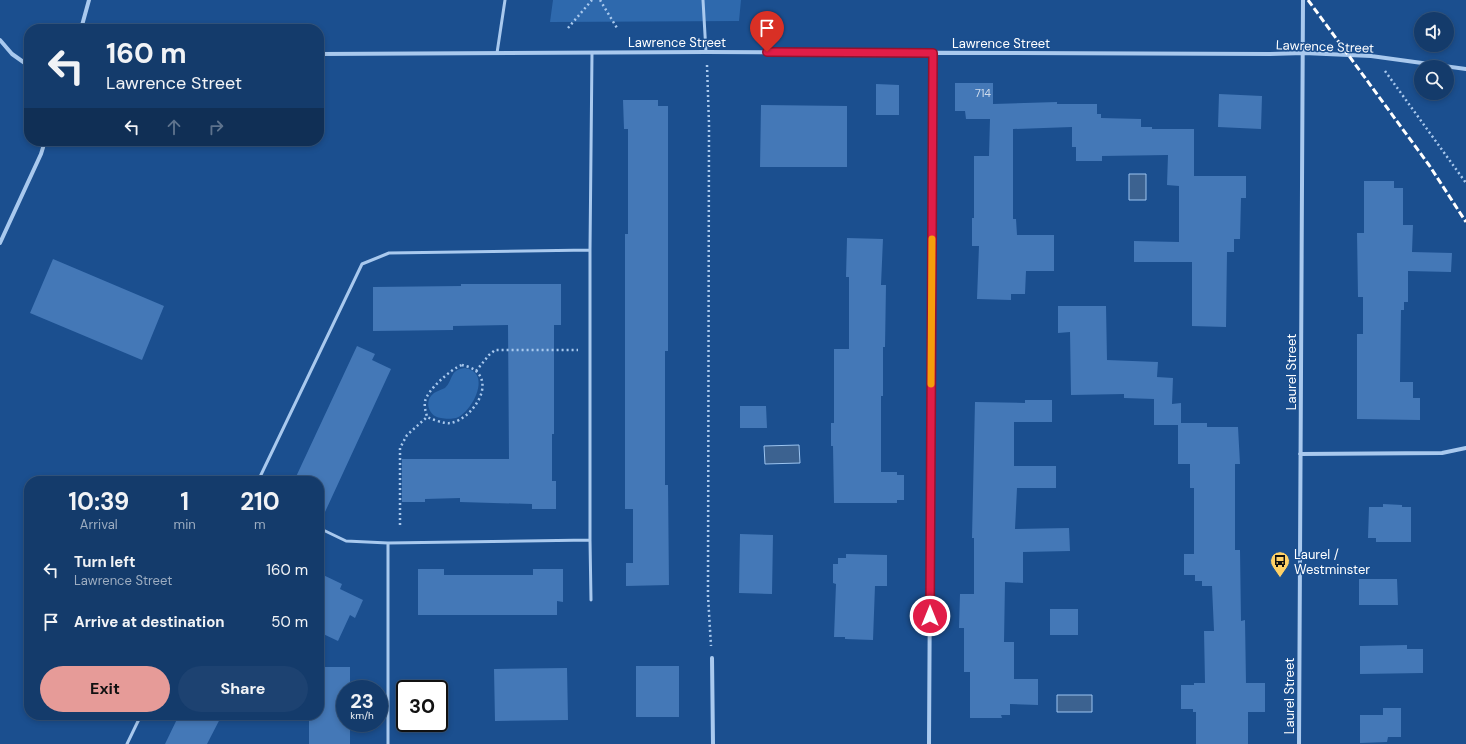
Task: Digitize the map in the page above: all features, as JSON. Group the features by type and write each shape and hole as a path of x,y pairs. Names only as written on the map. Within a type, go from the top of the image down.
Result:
{"street":[{"path":"82,24 89,0"},
{"name":"Laurel Street","path":"1299,744 1304,53 1303,0"},
{"path":"0,40 12,54 24,62"},
{"name":"Lawrence Street","path":"324,54 706,52 1304,53 1377,57 1466,69"},
{"path":"929,744 933,53"},
{"path":"0,243 43,146"},
{"path":"1300,454 1442,453 1466,448"},
{"path":"712,658 713,744"}],"lane":[{"path":"497,53 504,0"},
{"path":"704,0 706,52"},
{"path":"591,600 590,250 592,53"},
{"path":"260,476 362,264 389,253 590,250"},
{"path":"324,530 346,541 388,543 590,540"},
{"path":"388,543 388,744"},
{"path":"126,744 138,720"}],"path":[{"path":"568,28 592,0"},
{"path":"600,0 617,28"},
{"path":"706,52 709,124 708,596 712,658"},
{"path":"1377,57 1388,76 1423,121 1466,183"},
{"path":"476,371 489,355 496,350 578,350"},
{"path":"462,365 476,371 481,378 482,392 475,407 464,418 450,423 437,421 428,417 425,410 425,400 438,382 455,367 462,365"},
{"path":"400,525 400,448 407,435 428,417"}],"shaded area":[{"path":"553,0 741,0 739,21 550,22"},
{"path":"1129,174 1146,174 1146,200 1129,200"},
{"path":"465,368 474,372 478,379 477,392 466,411 456,418 451,419 433,415 428,404 431,396 448,385 456,371"},
{"path":"799,445 800,463 765,464 764,446"},
{"path":"1057,695 1092,695 1092,712 1057,712"}],"building":[{"path":"955,83 993,83 993,104 1057,102 1057,104 1097,104 1097,114 1101,114 1101,118 1141,119 1141,127 1152,127 1152,129 1194,129 1194,176 1246,176 1246,198 1241,198 1240,239 1234,239 1234,252 1227,252 1226,327 1192,326 1192,262 1134,262 1134,241 1179,242 1179,186 1167,185 1168,155 1102,156 1102,161 1076,161 1076,147 1072,147 1072,127 1013,129 1013,219 1016,219 1017,235 1054,235 1054,271 1026,271 1025,294 1011,294 1011,300 977,299 979,246 972,246 972,218 974,218 974,156 989,156 990,119 966,119 965,111 955,111"},
{"path":"876,84 899,85 899,115 876,115"},
{"path":"1219,94 1262,96 1261,129 1218,127"},
{"path":"623,100 658,100 658,106 668,106 668,351 665,351 665,485 668,485 669,585 626,586 626,563 633,563 633,509 625,509 625,234 628,234 628,129 624,129"},
{"path":"761,105 847,106 847,167 760,167"},
{"path":"1364,181 1394,181 1394,188 1403,188 1403,225 1413,225 1412,252 1452,253 1451,272 1408,271 1408,302 1404,302 1404,310 1401,310 1400,382 1413,382 1413,398 1420,398 1420,420 1357,419 1357,334 1363,334 1363,297 1358,297 1357,233 1364,233"},
{"path":"847,238 883,239 881,285 886,285 885,347 883,347 883,396 881,396 881,472 897,472 897,475 904,475 904,500 897,500 897,503 834,503 831,423 834,423 834,349 849,349 849,277 846,277"},
{"path":"53,259 164,306 142,360 30,313"},
{"path":"461,284 561,284 561,325 554,325 554,434 552,434 552,481 556,481 556,509 532,509 532,504 460,502 460,498 425,499 425,502 402,502 402,459 509,459 508,325 453,326 453,330 373,331 373,287 461,286"},
{"path":"1058,306 1106,306 1107,360 1158,362 1157,377 1173,378 1172,404 1181,403 1181,423 1207,423 1207,427 1238,427 1240,464 1235,464 1235,550 1240,550 1241,621 1245,620 1246,683 1265,683 1265,712 1248,712 1248,744 1196,744 1196,712 1193,712 1193,709 1181,709 1181,685 1205,683 1204,631 1214,631 1212,586 1202,586 1202,581 1195,581 1195,575 1184,575 1184,554 1194,554 1194,488 1190,488 1190,464 1178,464 1178,425 1154,425 1154,399 1124,398 1124,394 1071,395 1070,332 1058,333"},
{"path":"357,346 375,354 372,360 391,369 324,514 324,476 296,476"},
{"path":"1025,400 1052,400 1052,422 1014,422 1014,466 1056,466 1056,488 1017,488 1015,529 1069,528 1070,551 1023,552 1023,583 1005,582 1004,642 1014,642 1014,679 1038,679 1038,705 1010,704 1010,715 1001,715 1002,718 970,718 970,672 964,672 964,628 959,628 960,594 974,594 974,538 972,538 975,402 1025,403"},
{"path":"740,406 766,406 767,428 740,428"},
{"path":"1383,504 1411,507 1411,542 1376,542 1376,538 1368,538 1369,507 1383,507"},
{"path":"740,534 773,535 772,594 739,593"},
{"path":"846,554 887,555 887,586 875,586 873,640 834,637 836,584 833,583 833,564 838,564 838,558 846,558"},
{"path":"418,569 444,569 444,575 533,575 533,569 563,569 563,602 557,601 557,615 418,615"},
{"path":"324,575 342,584 340,589 363,600 355,618 350,615 338,641 324,634"},
{"path":"1359,579 1397,579 1398,605 1359,605"},
{"path":"1050,609 1078,609 1078,635 1050,635"},
{"path":"1407,645 1407,649 1423,649 1423,673 1360,674 1360,646"},
{"path":"636,666 679,666 679,717 636,717"},
{"path":"324,667 350,667 350,680 336,680 336,732 350,732 350,744 309,744 309,720 324,720"},
{"path":"567,668 568,720 495,721 494,669"},
{"path":"1383,708 1401,708 1401,737 1388,737 1387,742 1360,743 1360,715 1383,715"},
{"path":"177,720 219,720 207,744 165,744"}],"railway":[{"path":"1308,0 1429,165 1466,222"}],"slow traffic":[{"path":"931,384 932,239"}],"place":[{"name":"Laurel / Westminster","path":"1280,578"}],"route":[{"path":"767,52 933,53 930,616"}]}
